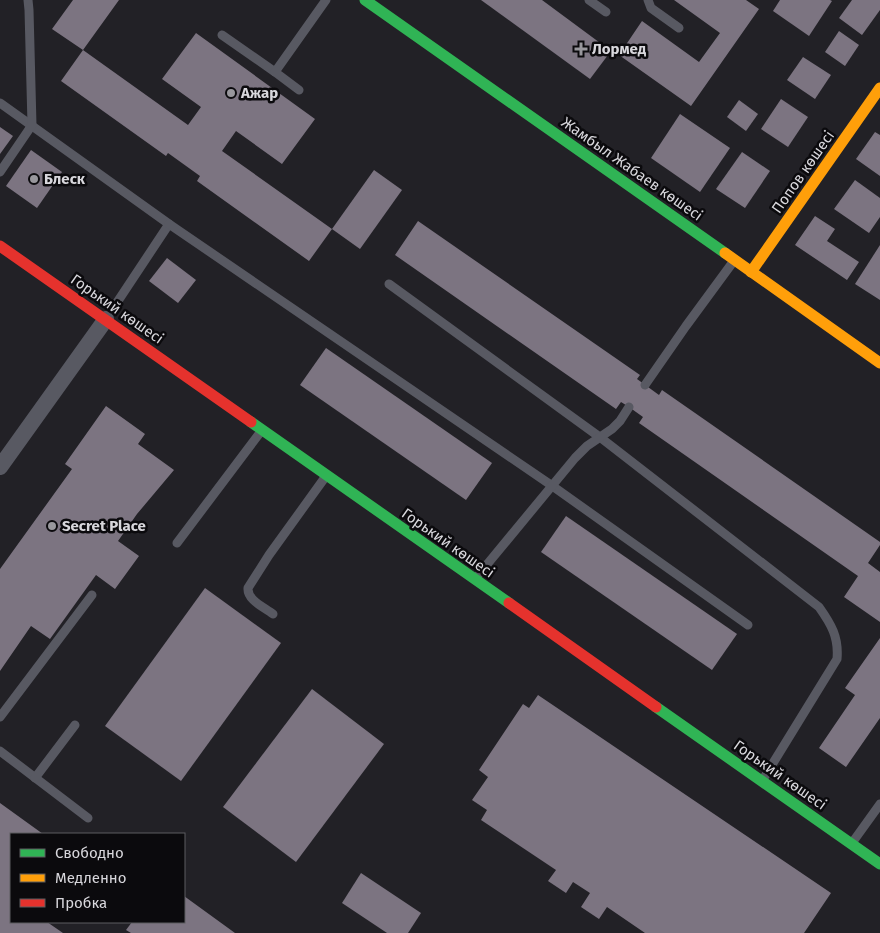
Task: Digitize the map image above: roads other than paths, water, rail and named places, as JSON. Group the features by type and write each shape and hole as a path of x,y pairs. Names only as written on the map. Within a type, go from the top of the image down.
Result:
{"main road":[{"name":"Жамбыл Жабаев көшесі","path":"365,0 880,363"},
{"path":"407,17 421,37 433,49"},
{"name":"Попов көшесі","path":"751,272 880,88"},
{"name":"Горький көшесі","path":"0,246 880,864"}],"street":[{"path":"0,467 106,319"}],"lane":[{"path":"0,172 32,125 28,0"},
{"path":"275,72 326,0"},
{"path":"590,0 606,12"},
{"path":"648,0 651,8 678,28"},
{"path":"222,35 299,90"},
{"path":"0,103 169,224 551,485 748,625"},
{"path":"106,319 169,224"},
{"path":"645,385 735,259"},
{"path":"390,284 602,438 819,607 832,628 838,648 837,659 762,782"},
{"path":"475,579 574,458 612,429 629,407"},
{"path":"176,543 262,430"},
{"path":"273,614 250,597 247,593 248,588 326,475"},
{"path":"0,717 92,595"},
{"path":"35,778 75,725"},
{"path":"0,752 88,818"},
{"path":"852,843 880,804"}],"place":[{"name":"Лормед","path":"581,49"},
{"name":"Ажар","path":"231,93"},
{"name":"Блеск","path":"34,179"},
{"name":"Secret Place","path":"52,526"}]}
